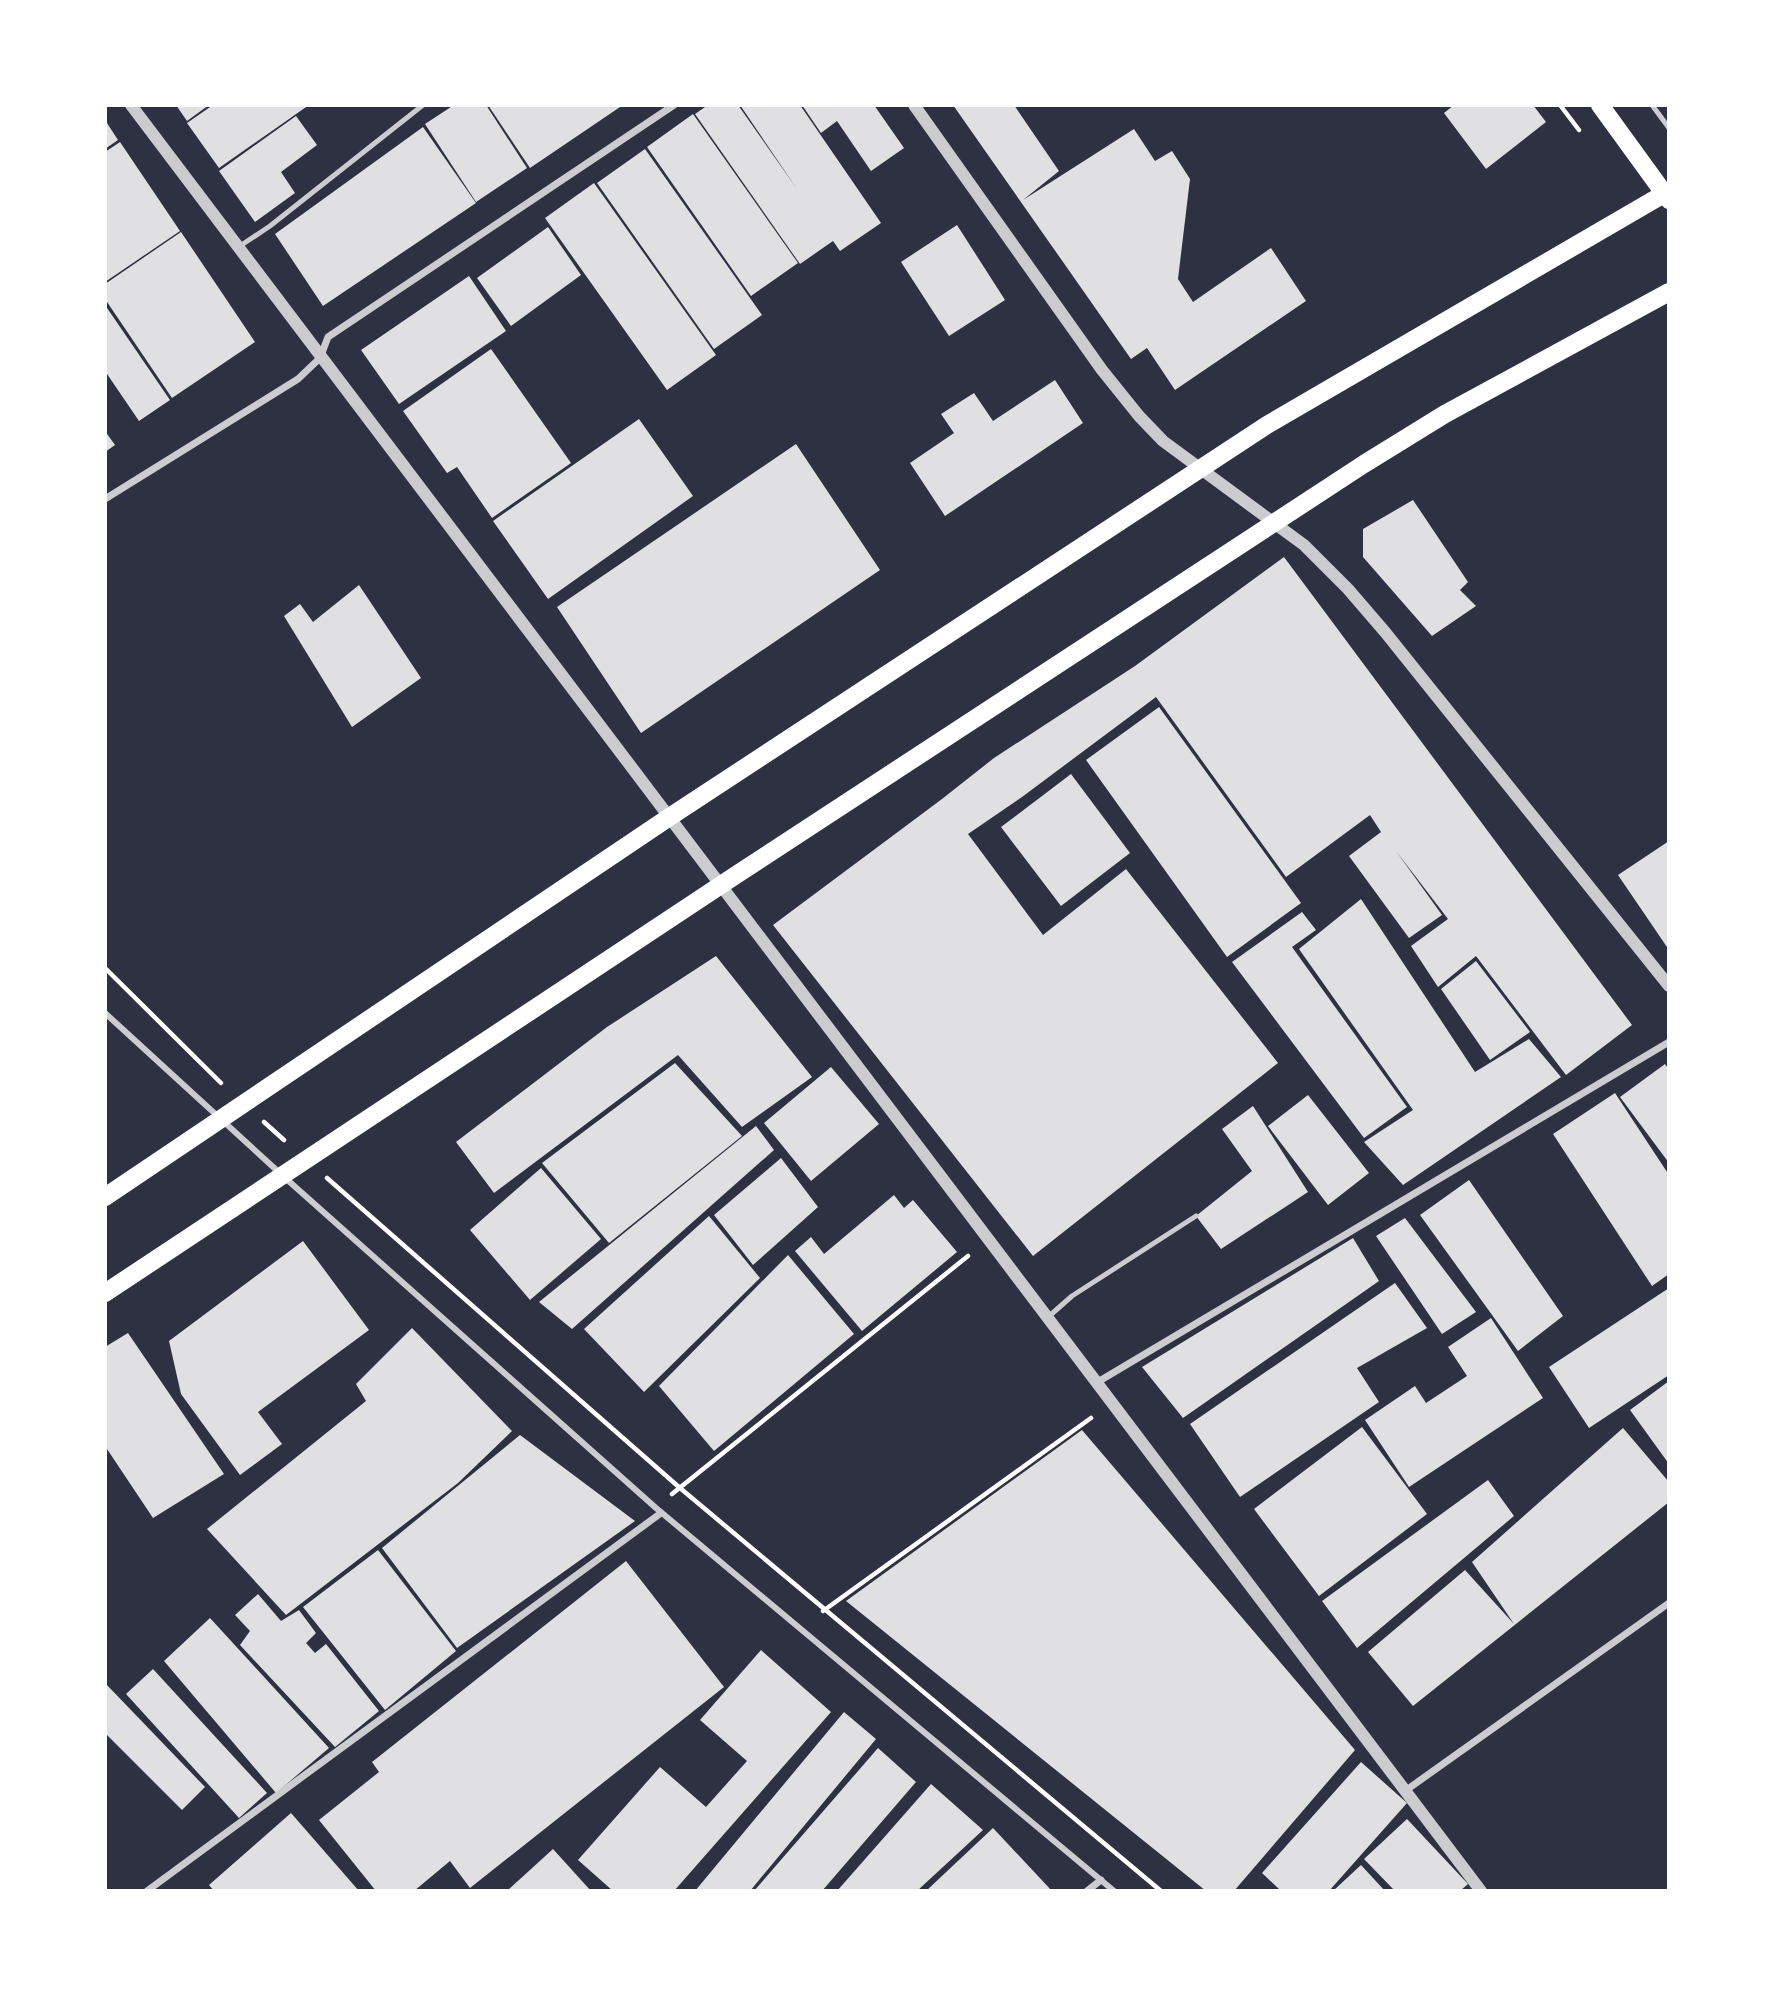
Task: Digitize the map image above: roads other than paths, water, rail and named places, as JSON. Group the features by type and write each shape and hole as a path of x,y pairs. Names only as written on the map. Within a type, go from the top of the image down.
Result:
{"main road":[{"path":"105,1197 668,818 1278,419 1667,195 1600,105"},
{"path":"105,1293 1273,523 1445,414 1669,292"}],"street":[{"path":"131,105 1480,1891"},
{"path":"105,499 298,379 320,358 328,337 674,105"},
{"path":"914,105 1118,392 1163,440 1304,545 1348,589 1669,986"},
{"path":"105,1013 283,1176 658,1510 1114,1891"},
{"path":"1096,1383 1669,1042"},
{"path":"147,1891 658,1510"},
{"path":"1405,1791 1669,1603"},
{"path":"1087,1891 1101,1880"}],"lane":[{"path":"238,247 270,226 423,105"},
{"path":"1651,105 1669,128"},
{"path":"1047,1318 1072,1296 1196,1216"}]}
